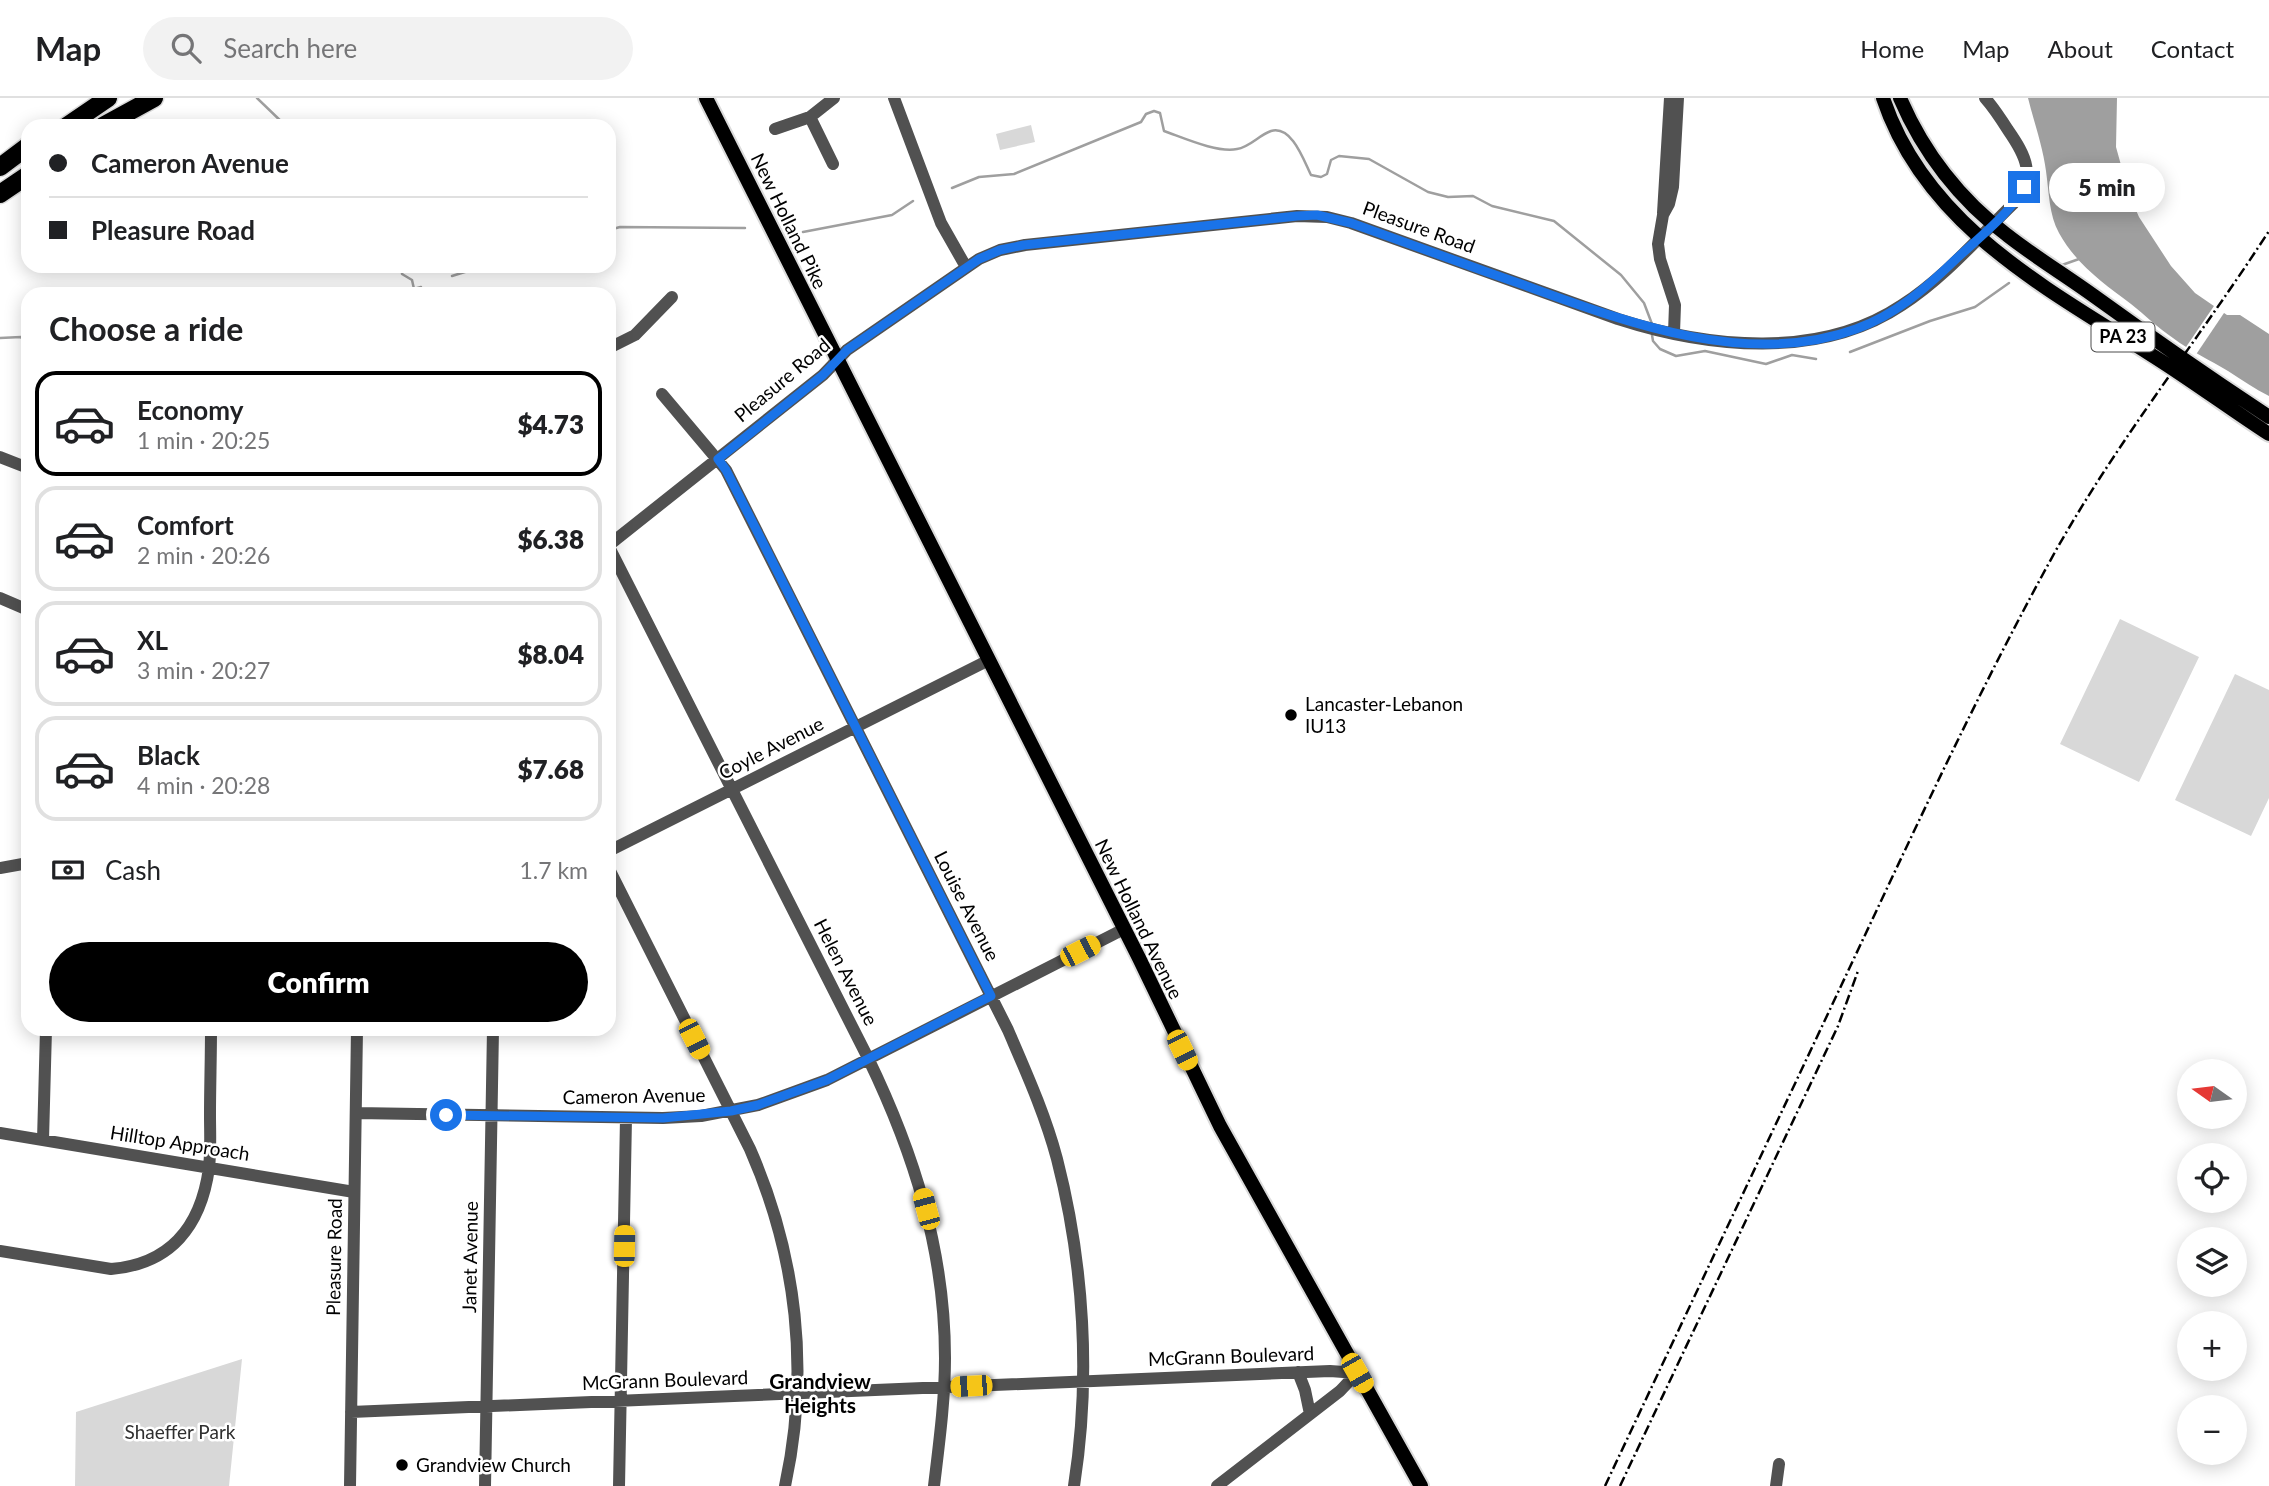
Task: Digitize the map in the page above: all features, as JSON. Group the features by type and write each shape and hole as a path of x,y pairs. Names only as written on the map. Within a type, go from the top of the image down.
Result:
{"highway":[{"path":"64,119 93,98"},
{"path":"77,119 108,98"},
{"path":"108,119 136,98"},
{"path":"116,119 154,98"},
{"path":"0,170 21,152"},
{"path":"0,170 21,157"},
{"path":"0,194 21,180"}],"main road":[{"name":"New Holland Pike","path":"706,98 837,360"},
{"name":"PA 23","path":"1883,98 1898,135 1922,176 1949,209 1979,238 2086,314 2171,367 2269,434"},
{"name":"PA 23","path":"1900,98 1938,165 1969,202 1993,224 2171,352 2269,417"},
{"name":"New Holland Avenue","path":"837,360 1227,1138 1421,1486"}],"street":[{"path":"775,129 810,117 834,98"},
{"path":"894,98 941,223 966,267"},
{"path":"1670,98 1659,251 1675,305 1674,333"},
{"path":"1663,215 1670,204 1673,187 1678,98"},
{"name":"Pleasure Road","path":"616,540 823,375 847,350 966,267 1000,250 1024,245 1317,215 1351,223 1618,319 1674,333 1734,342 1770,343 1822,338 1854,330 1912,299 1979,238 2021,194 2027,168 2020,148 1985,98"},
{"path":"810,117 833,164"},
{"path":"616,344 635,335 672,297"},
{"name":"Louise Avenue","path":"662,394 726,470 991,996 1031,1084 1056,1157 1077,1263 1083,1331 1083,1381 1074,1486"},
{"path":"0,457 21,465"},
{"name":"Helen Avenue","path":"616,560 869,1058 903,1134 928,1218 943,1324 943,1387 934,1486"},
{"path":"0,598 21,607"},
{"name":"Coyle Avenue","path":"616,848 989,660"},
{"path":"0,868 21,864"},
{"path":"616,883 731,1111 765,1186 788,1265 798,1341 798,1393 796,1428 785,1486"},
{"name":"Cameron Avenue","path":"356,1113 663,1118 731,1111 758,1105 827,1080 1124,929"},
{"path":"43,1140 46,1036"},
{"path":"0,1251 111,1269 147,1262 172,1246 192,1224 202,1203 209,1167 211,1036"},
{"name":"Pleasure Road","path":"350,1486 357,1036"},
{"name":"Janet Avenue","path":"485,1486 493,1036"},
{"path":"619,1486 626,1118"},
{"name":"Hilltop Approach","path":"0,1133 354,1192"},
{"path":"1298,1372 1310,1414"},
{"name":"McGrann Boulevard","path":"351,1412 1298,1372 1357,1373"},
{"path":"1217,1486 1340,1391 1357,1373"},
{"path":"1776,1486 1779,1464"}],"green space":[{"path":"1031,125 1035,142 1000,150 996,134"},
{"path":"2120,619 2199,657 2139,782 2060,744"},
{"path":"2235,674 2269,690 2269,798 2251,836 2175,800"},
{"name":"Shaeffer Park","path":"242,1359 229,1486 75,1486 76,1412"}],"shaded area":[{"path":"2028,98 2117,98 2116,147 2129,194 2139,217 2171,266 2195,293 2227,315 2240,315 2269,334 2269,396 2167,334 2101,281 2074,255 2053,219 2043,153"}],"pier":[{"path":"2216,303 2226,310 2195,356 2184,350"}],"waterway":[{"path":"257,98 279,119"},
{"path":"952,188 979,177 1014,174 1141,122 1146,114 1154,111 1160,113 1164,131 1220,149 1242,148 1271,131 1278,131 1291,139 1311,175 1321,177 1327,174 1331,160 1339,156 1369,159 1428,192 1448,197 1473,196 1492,206 1554,221 1621,275 1644,303 1652,324"},
{"path":"803,232 892,215 913,201"},
{"path":"616,228 745,228"},
{"path":"2062,265 2079,259"},
{"path":"402,273 412,280 414,287"},
{"path":"452,276 462,273"},
{"path":"1850,352 1975,307 2009,283"},
{"path":"1652,335 1653,341 1660,349 1676,356 1705,351 1766,364 1792,355 1816,359"},
{"path":"0,338 21,337"}],"railway":[{"path":"1605,1486 1923,811 2027,603 2079,510 2105,470 2269,231"},
{"path":"1620,1486 1838,1026 1858,971"}],"place":[{"name":"Lancaster-Lebanon IU13","path":"1291,715"},
{"name":"Grandview Church","path":"402,1465"}],"district":[{"name":"Grandview Heights","path":"820,1394"}],"route":[{"path":"446,1115 663,1118 731,1111 758,1105 827,1080 991,996 756,529 718,459 823,375 847,350 979,259 1000,250 1024,245 1317,215 1351,223 1643,327 1734,342 1788,342 1822,338 1854,330 1903,305 1935,279 2013,204 2024,187"}]}
